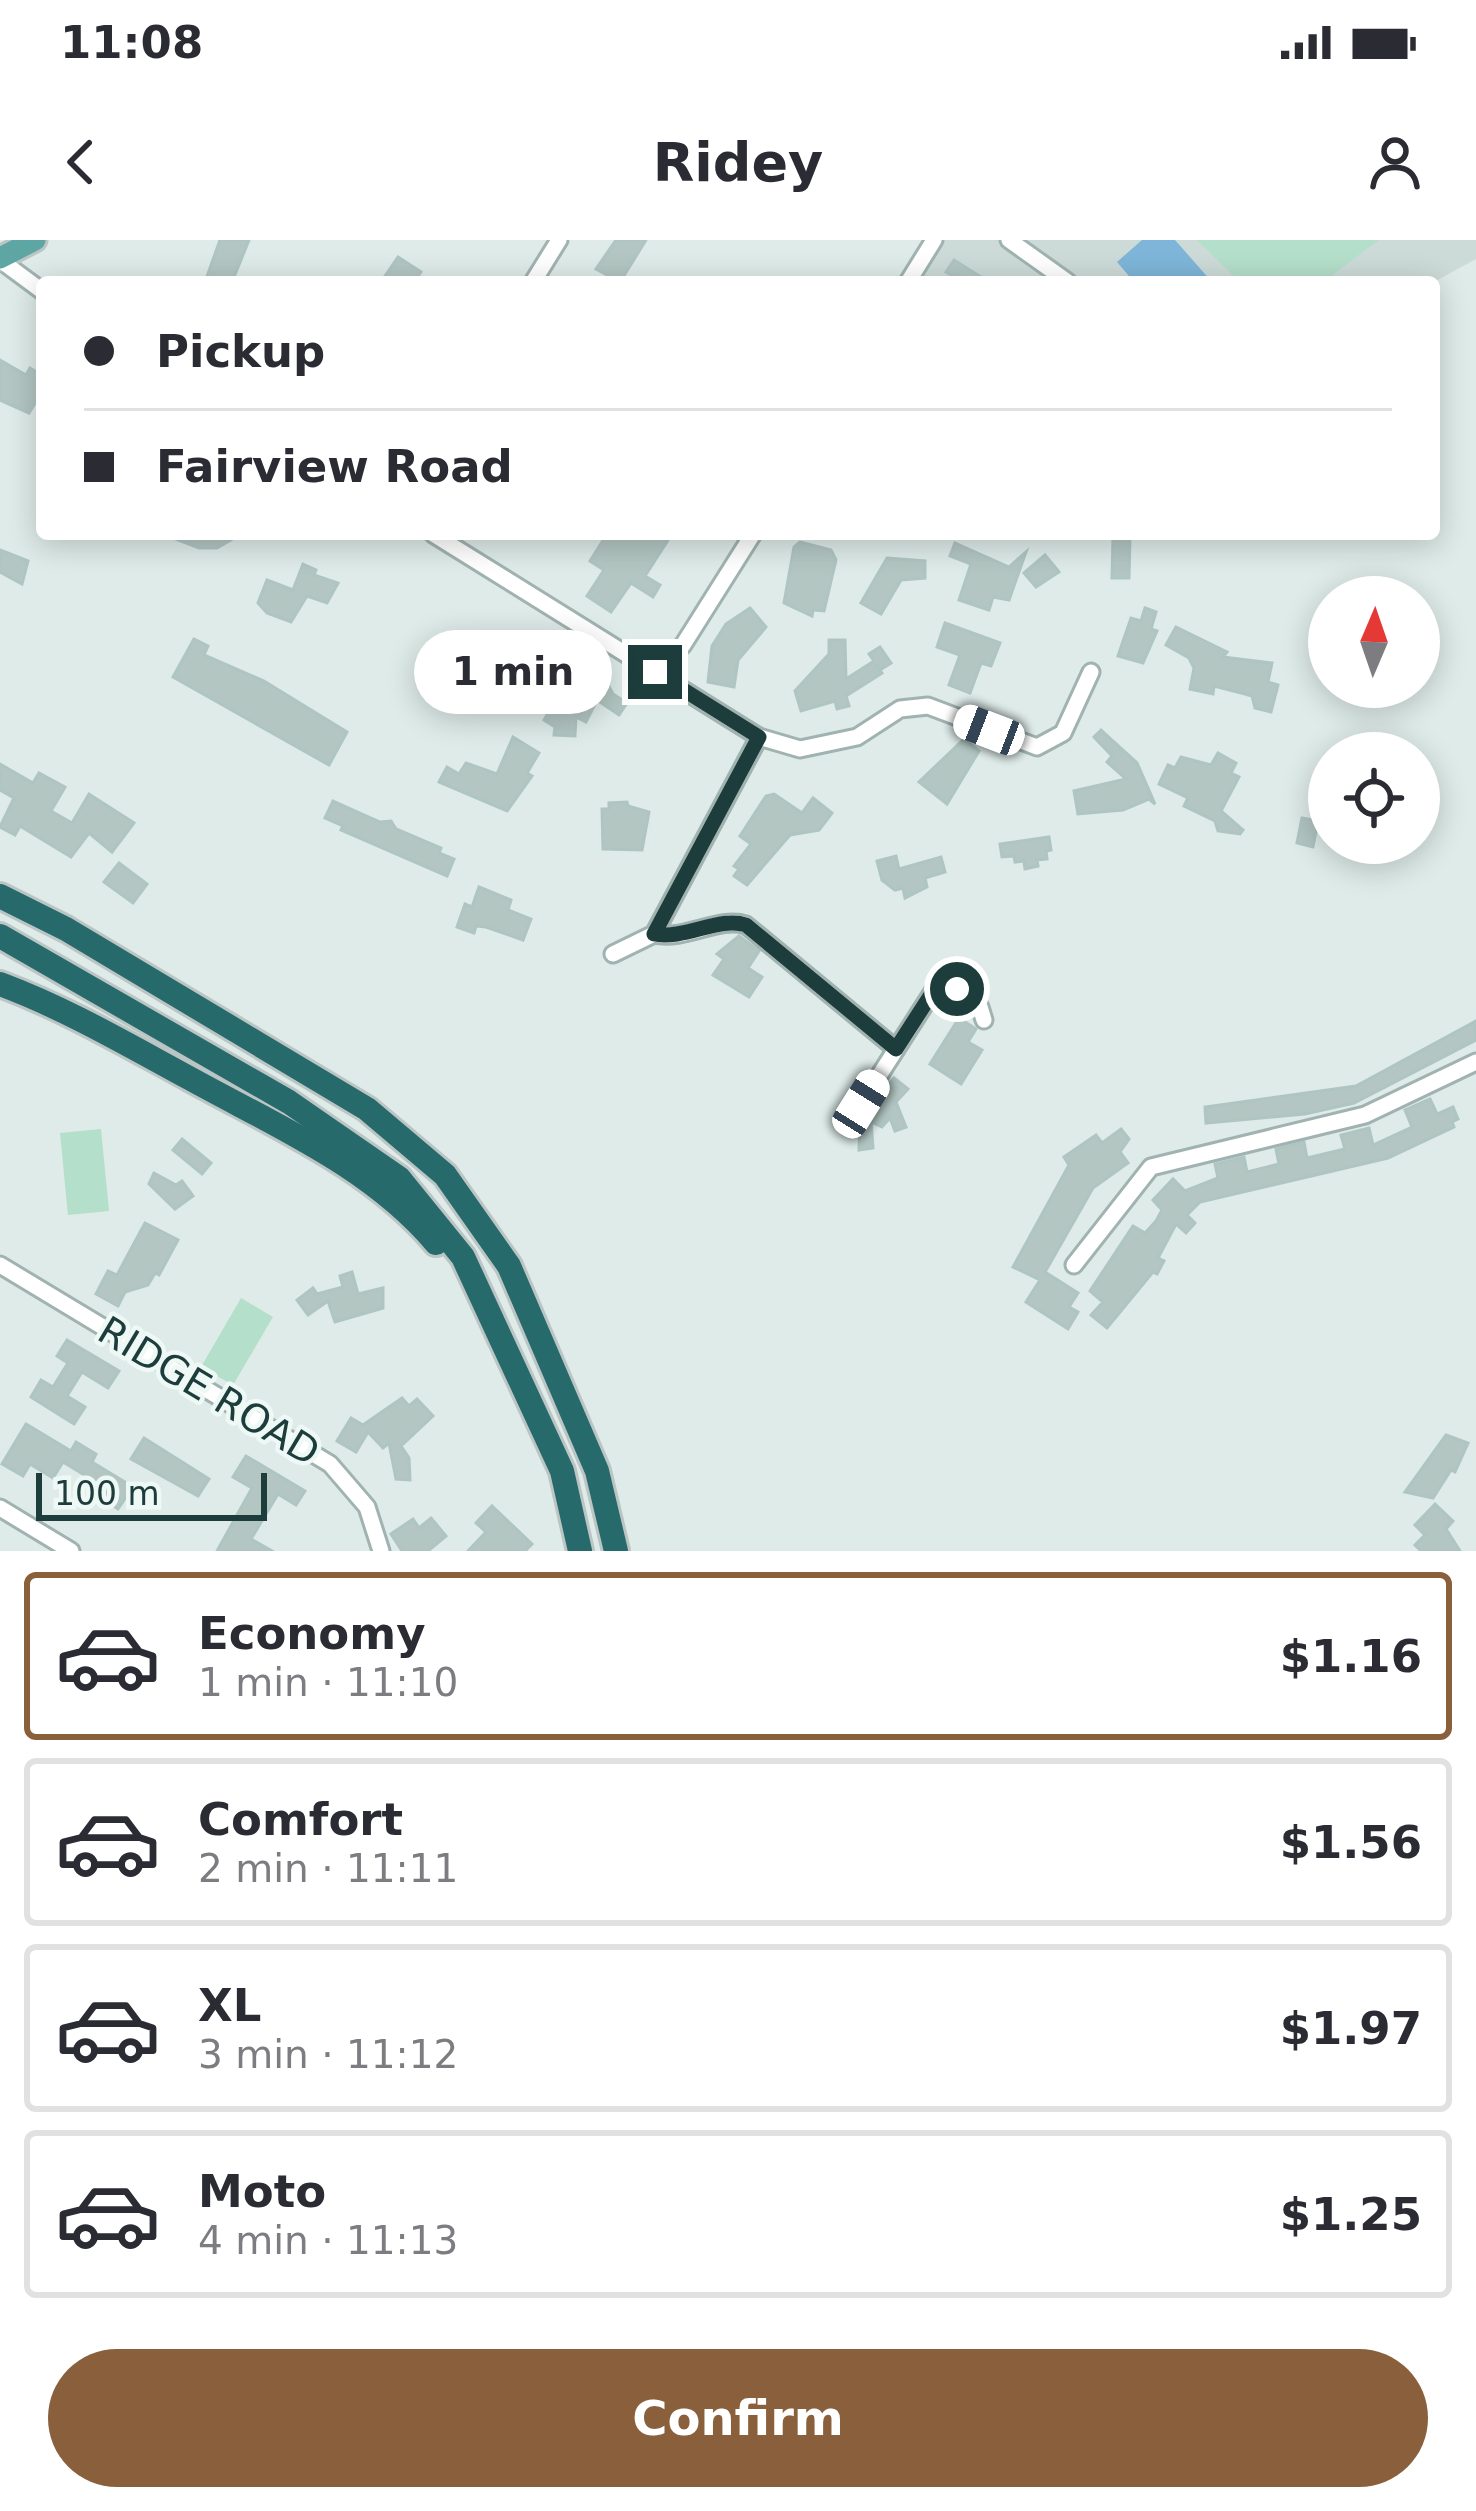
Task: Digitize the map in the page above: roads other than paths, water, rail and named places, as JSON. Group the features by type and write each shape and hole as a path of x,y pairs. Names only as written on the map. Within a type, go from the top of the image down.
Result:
{"highway":[{"path":"0,896 66,929 367,1109 445,1174 509,1266 597,1471 616,1551"},
{"path":"0,936 358,1146 399,1178 463,1257 562,1471 574,1504 580,1551"},
{"path":"0,984 64,1011 354,1171 428,1233 483,1300"}],"main road":[{"path":"0,259 35,240"}],"street":[{"path":"537,276 559,240"},
{"path":"912,276 934,240"},
{"path":"1009,240 1060,276"},
{"path":"0,259 36,286"},
{"path":"443,540 759,737 800,749 857,737 900,709 928,706 1037,747 1063,733 1091,672"},
{"path":"655,672 683,645 750,540"},
{"path":"654,934 759,737"},
{"path":"614,954 654,934 680,937 735,922 746,925 896,1049"},
{"path":"861,1104 939,986 965,994 980,1007 984,1020"},
{"path":"1074,1264 1151,1167 1365,1115 1476,1062"},
{"name":"RIDGE ROAD","path":"0,1264 330,1464 367,1507 380,1551"},
{"path":"0,1508 71,1551"}],"water":[{"path":"1142,240 1175,240 1207,276 1129,276 1117,262"}]}
